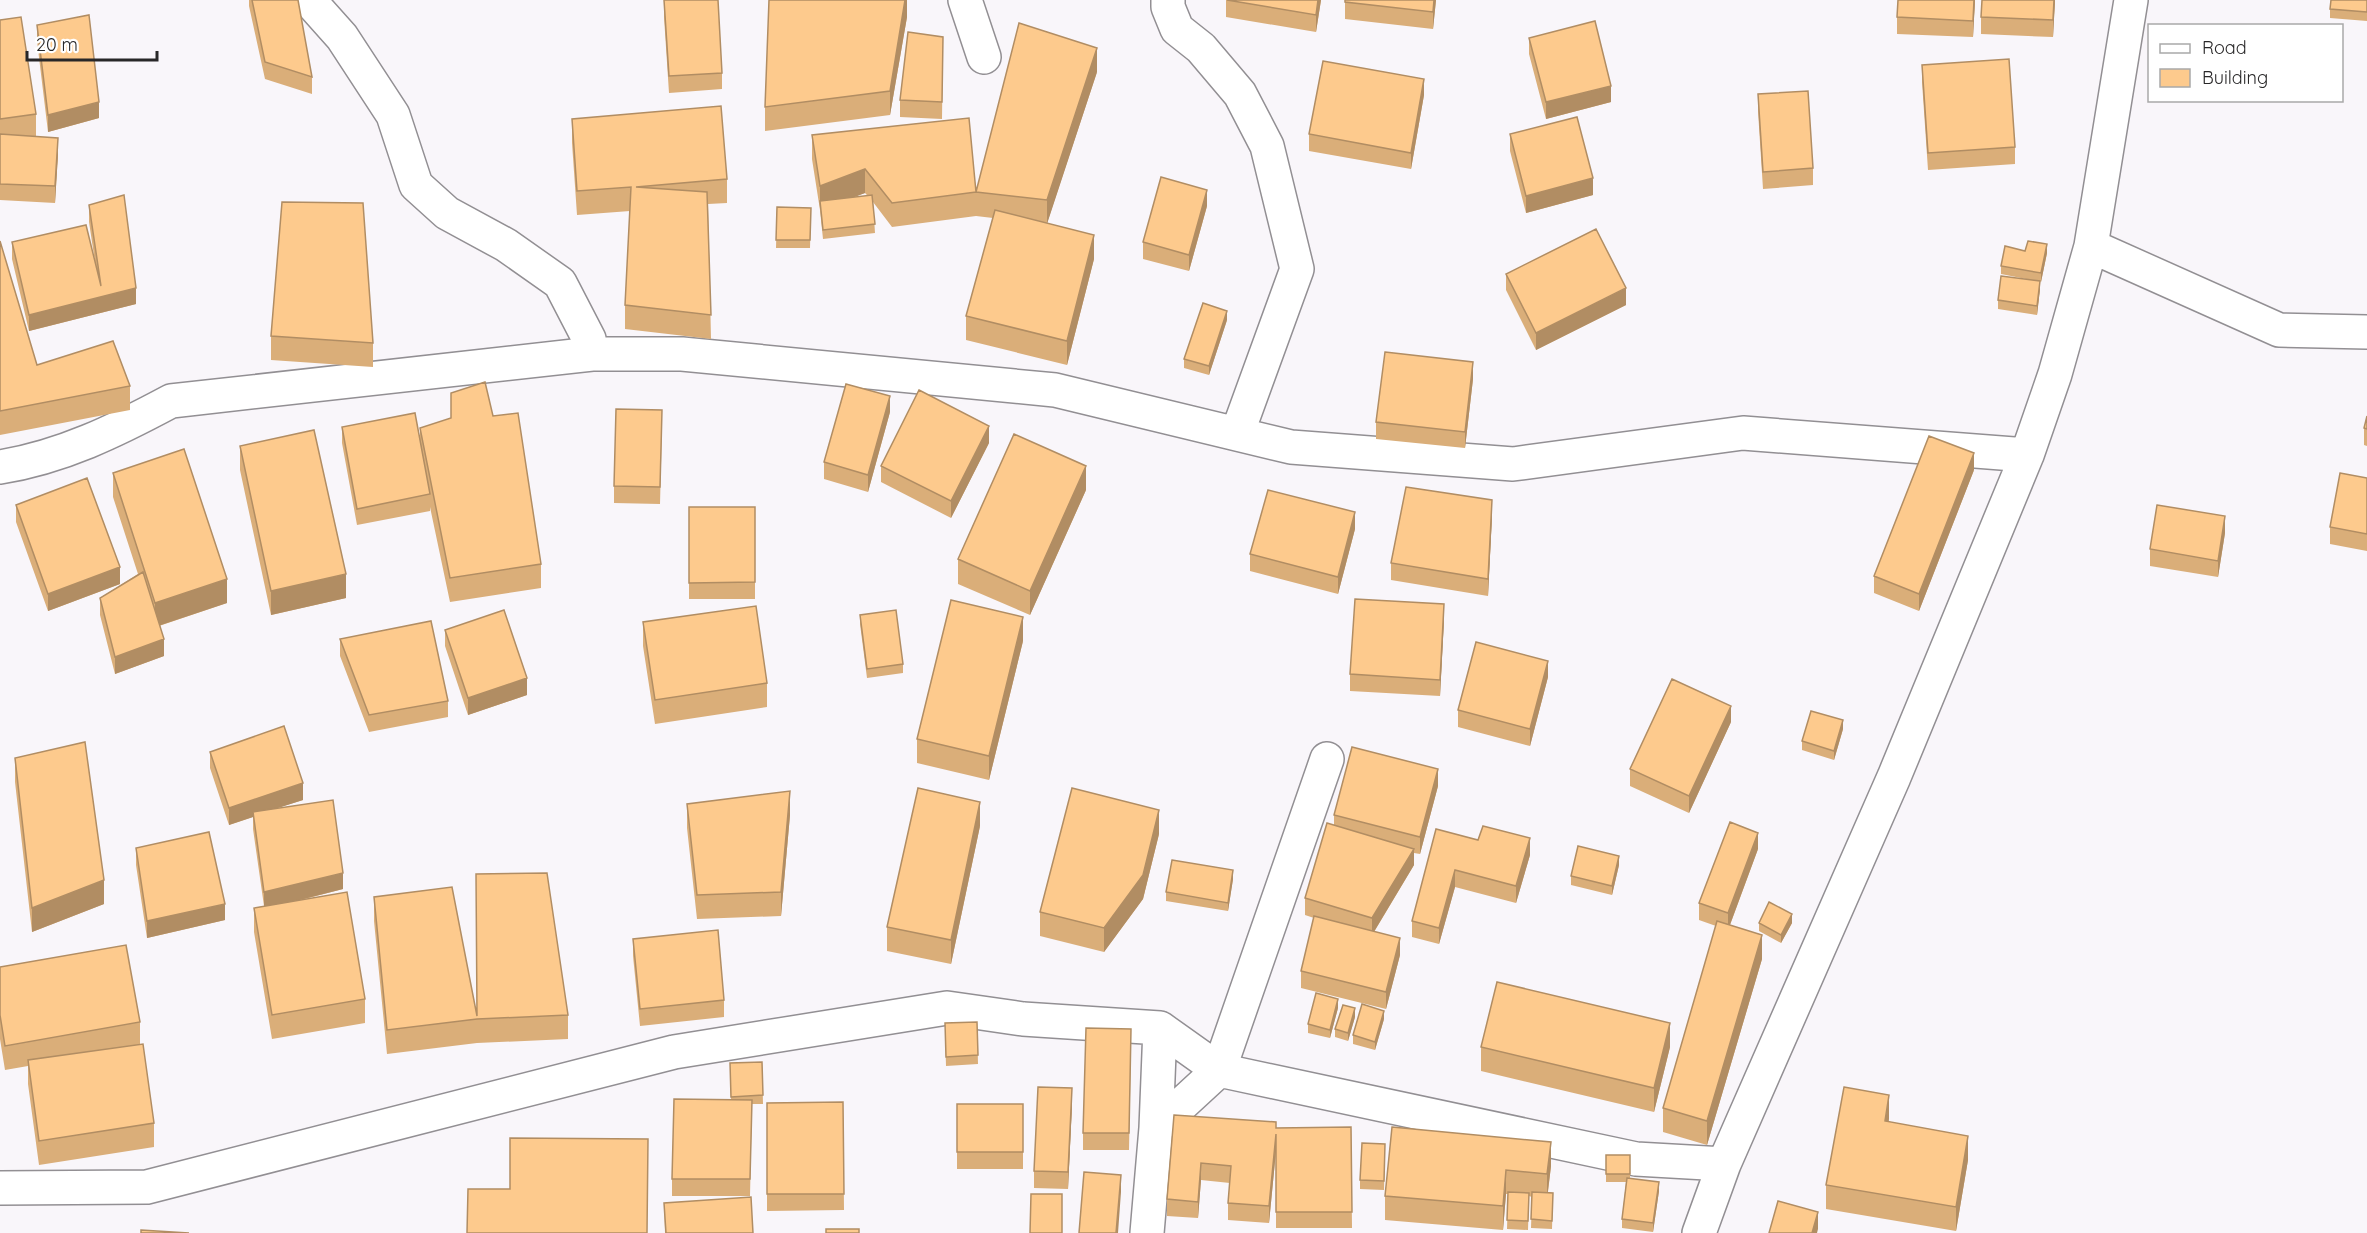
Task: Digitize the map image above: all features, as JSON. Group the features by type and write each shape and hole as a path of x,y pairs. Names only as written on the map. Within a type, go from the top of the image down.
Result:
{"street":[{"path":"309,0 342,37 393,115 416,185 447,213 506,245 560,283 589,339 592,354"},
{"path":"965,0 984,57"},
{"path":"1168,0 1168,7 1177,29 1201,48 1240,94 1267,146 1297,269 1237,434"},
{"path":"1699,1233 1724,1164 1894,777 2026,455 2055,374 2091,246 2131,0"},
{"path":"2091,246 2279,330 2367,332"},
{"path":"0,467 40,460 125,426 171,401 592,354 682,354 1054,390 1291,447 1513,464 1743,433 2026,455"},
{"path":"1156,1128 1220,1070 1327,759"},
{"path":"0,1188 147,1187 674,1052 947,1008 1023,1019 1160,1028 1220,1070 1636,1159 1724,1164"},
{"path":"1147,1233 1156,1128 1160,1028"}],"building":[{"path":"252,0 298,0 312,77 265,62"},
{"path":"664,0 718,0 722,73 669,76"},
{"path":"769,0 905,0 890,91 765,107"},
{"path":"1227,0 1318,0 1316,15"},
{"path":"1345,0 1434,0 1433,12 1345,2"},
{"path":"1898,0 1974,0 1973,21 1897,17"},
{"path":"1982,0 2054,0 2053,20 1981,17"},
{"path":"2331,0 2367,0 2367,12 2330,9"},
{"path":"89,15 99,102 48,115 37,25"},
{"path":"21,17 36,114 0,119 0,20"},
{"path":"1595,21 1611,86 1546,102 1529,38"},
{"path":"1019,23 1097,48 1047,200 976,192"},
{"path":"908,32 943,37 942,102 900,100"},
{"path":"2009,59 2015,147 1928,153 1922,65"},
{"path":"1323,61 1424,79 1411,153 1309,134"},
{"path":"1808,91 1813,168 1763,172 1758,94"},
{"path":"721,106 727,179 636,187 707,192 711,315 625,305 631,187 577,191 572,119"},
{"path":"1577,117 1593,178 1526,196 1510,134"},
{"path":"969,118 976,192 892,203 865,169 820,186 812,135"},
{"path":"0,134 58,138 55,186 0,184"},
{"path":"1161,177 1207,190 1189,255 1143,242"},
{"path":"124,195 136,288 29,315 12,242 86,225 101,286 89,205"},
{"path":"872,195 875,224 823,230 820,201"},
{"path":"282,202 363,203 373,343 271,336"},
{"path":"777,207 811,208 810,240 776,240"},
{"path":"995,210 1094,235 1067,341 966,316"},
{"path":"1596,229 1626,288 1536,333 1506,274"},
{"path":"0,241 37,365 113,341 130,386 0,411"},
{"path":"2028,241 2047,244 2041,273 2001,266 2005,246 2025,251"},
{"path":"2001,276 2040,281 2037,306 1998,300"},
{"path":"1203,303 1227,311 1209,366 1184,359"},
{"path":"1385,352 1473,362 1465,432 1376,422"},
{"path":"485,382 493,416 518,413 541,564 450,578 420,428 451,418 451,393"},
{"path":"846,384 890,396 868,475 824,462"},
{"path":"919,390 989,426 951,501 881,466"},
{"path":"616,409 662,410 660,487 614,486"},
{"path":"415,413 430,494 357,509 342,427"},
{"path":"314,430 346,574 271,591 240,446"},
{"path":"1014,434 1086,466 1030,591 958,559"},
{"path":"1929,436 1974,453 1919,594 1874,576"},
{"path":"184,449 227,579 155,603 113,473"},
{"path":"2340,473 2367,478 2367,534 2330,527"},
{"path":"87,478 120,567 48,594 16,505"},
{"path":"1406,487 1492,500 1488,579 1391,563"},
{"path":"1268,490 1355,512 1338,577 1250,554"},
{"path":"2157,505 2225,516 2218,561 2150,549"},
{"path":"689,507 755,507 755,582 689,583"},
{"path":"143,572 164,639 115,657 100,598"},
{"path":"1355,599 1444,604 1440,680 1350,674"},
{"path":"951,600 1023,617 989,756 917,739"},
{"path":"756,606 767,683 655,700 643,622"},
{"path":"504,610 527,678 468,698 445,630"},
{"path":"896,610 903,664 867,669 860,615"},
{"path":"431,621 448,701 369,715 340,639"},
{"path":"1476,642 1548,661 1530,729 1458,710"},
{"path":"1672,679 1731,706 1689,796 1630,769"},
{"path":"1811,711 1843,720 1834,751 1802,741"},
{"path":"284,726 303,783 229,808 210,752"},
{"path":"85,742 104,880 32,908 15,758"},
{"path":"1352,747 1438,769 1420,837 1334,815"},
{"path":"918,788 980,802 951,940 887,927"},
{"path":"1072,788 1159,810 1143,875 1104,928 1040,912"},
{"path":"790,791 781,892 697,895 687,804"},
{"path":"333,800 343,873 264,892 253,812"},
{"path":"1730,822 1758,833 1728,913 1699,903"},
{"path":"1327,823 1414,849 1372,918 1305,898"},
{"path":"1483,826 1530,838 1516,886 1455,870 1439,928 1412,921 1436,829 1478,840"},
{"path":"209,832 225,904 147,921 136,848"},
{"path":"1578,846 1619,856 1612,886 1571,876"},
{"path":"1172,860 1233,870 1228,903 1166,892"},
{"path":"547,873 568,1015 477,1019 387,1030 374,897 452,887 477,1016 476,874"},
{"path":"347,892 365,999 272,1015 254,908"},
{"path":"1769,902 1792,914 1781,935 1759,923"},
{"path":"1314,916 1400,938 1386,992 1301,971"},
{"path":"1717,921 1762,935 1707,1121 1663,1108"},
{"path":"718,930 724,1000 640,1009 633,939"},
{"path":"126,945 140,1022 5,1046 0,1015 0,967"},
{"path":"1497,982 1670,1023 1654,1088 1481,1047"},
{"path":"1316,993 1338,999 1330,1030 1308,1024"},
{"path":"1362,1004 1384,1011 1375,1042 1353,1035"},
{"path":"1343,1005 1355,1008 1348,1033 1335,1029"},
{"path":"977,1022 978,1055 946,1057 945,1023"},
{"path":"1086,1028 1131,1029 1129,1133 1083,1133"},
{"path":"143,1044 154,1123 39,1141 28,1060"},
{"path":"762,1062 763,1095 731,1097 730,1063"},
{"path":"1038,1087 1072,1088 1068,1172 1034,1171"},
{"path":"1844,1087 1889,1095 1885,1121 1968,1136 1956,1207 1826,1185"},
{"path":"674,1099 752,1100 750,1179 672,1179"},
{"path":"843,1102 844,1194 767,1194 767,1103"},
{"path":"957,1104 1023,1104 1023,1152 957,1152"},
{"path":"1174,1115 1276,1122 1276,1128 1351,1127 1352,1212 1276,1212 1276,1134 1269,1206 1228,1203 1231,1166 1201,1163 1198,1202 1167,1199"},
{"path":"1392,1127 1551,1142 1547,1174 1506,1170 1503,1206 1385,1196"},
{"path":"510,1138 648,1139 647,1233 467,1233 468,1189 510,1189"},
{"path":"1362,1143 1385,1144 1384,1181 1360,1180"},
{"path":"1606,1155 1630,1155 1630,1174 1606,1174"},
{"path":"1084,1172 1121,1175 1116,1233 1079,1233"},
{"path":"1627,1178 1659,1182 1653,1223 1622,1219"},
{"path":"1508,1192 1529,1193 1528,1221 1507,1220"},
{"path":"1532,1192 1553,1193 1552,1221 1531,1219"},
{"path":"1031,1194 1062,1194 1062,1233 1030,1233"},
{"path":"751,1197 753,1233 666,1233 664,1203"},
{"path":"1778,1201 1818,1212 1812,1233 1769,1233"},
{"path":"826,1229 859,1229 859,1233 826,1233"},
{"path":"141,1230 189,1233 141,1233"}]}
